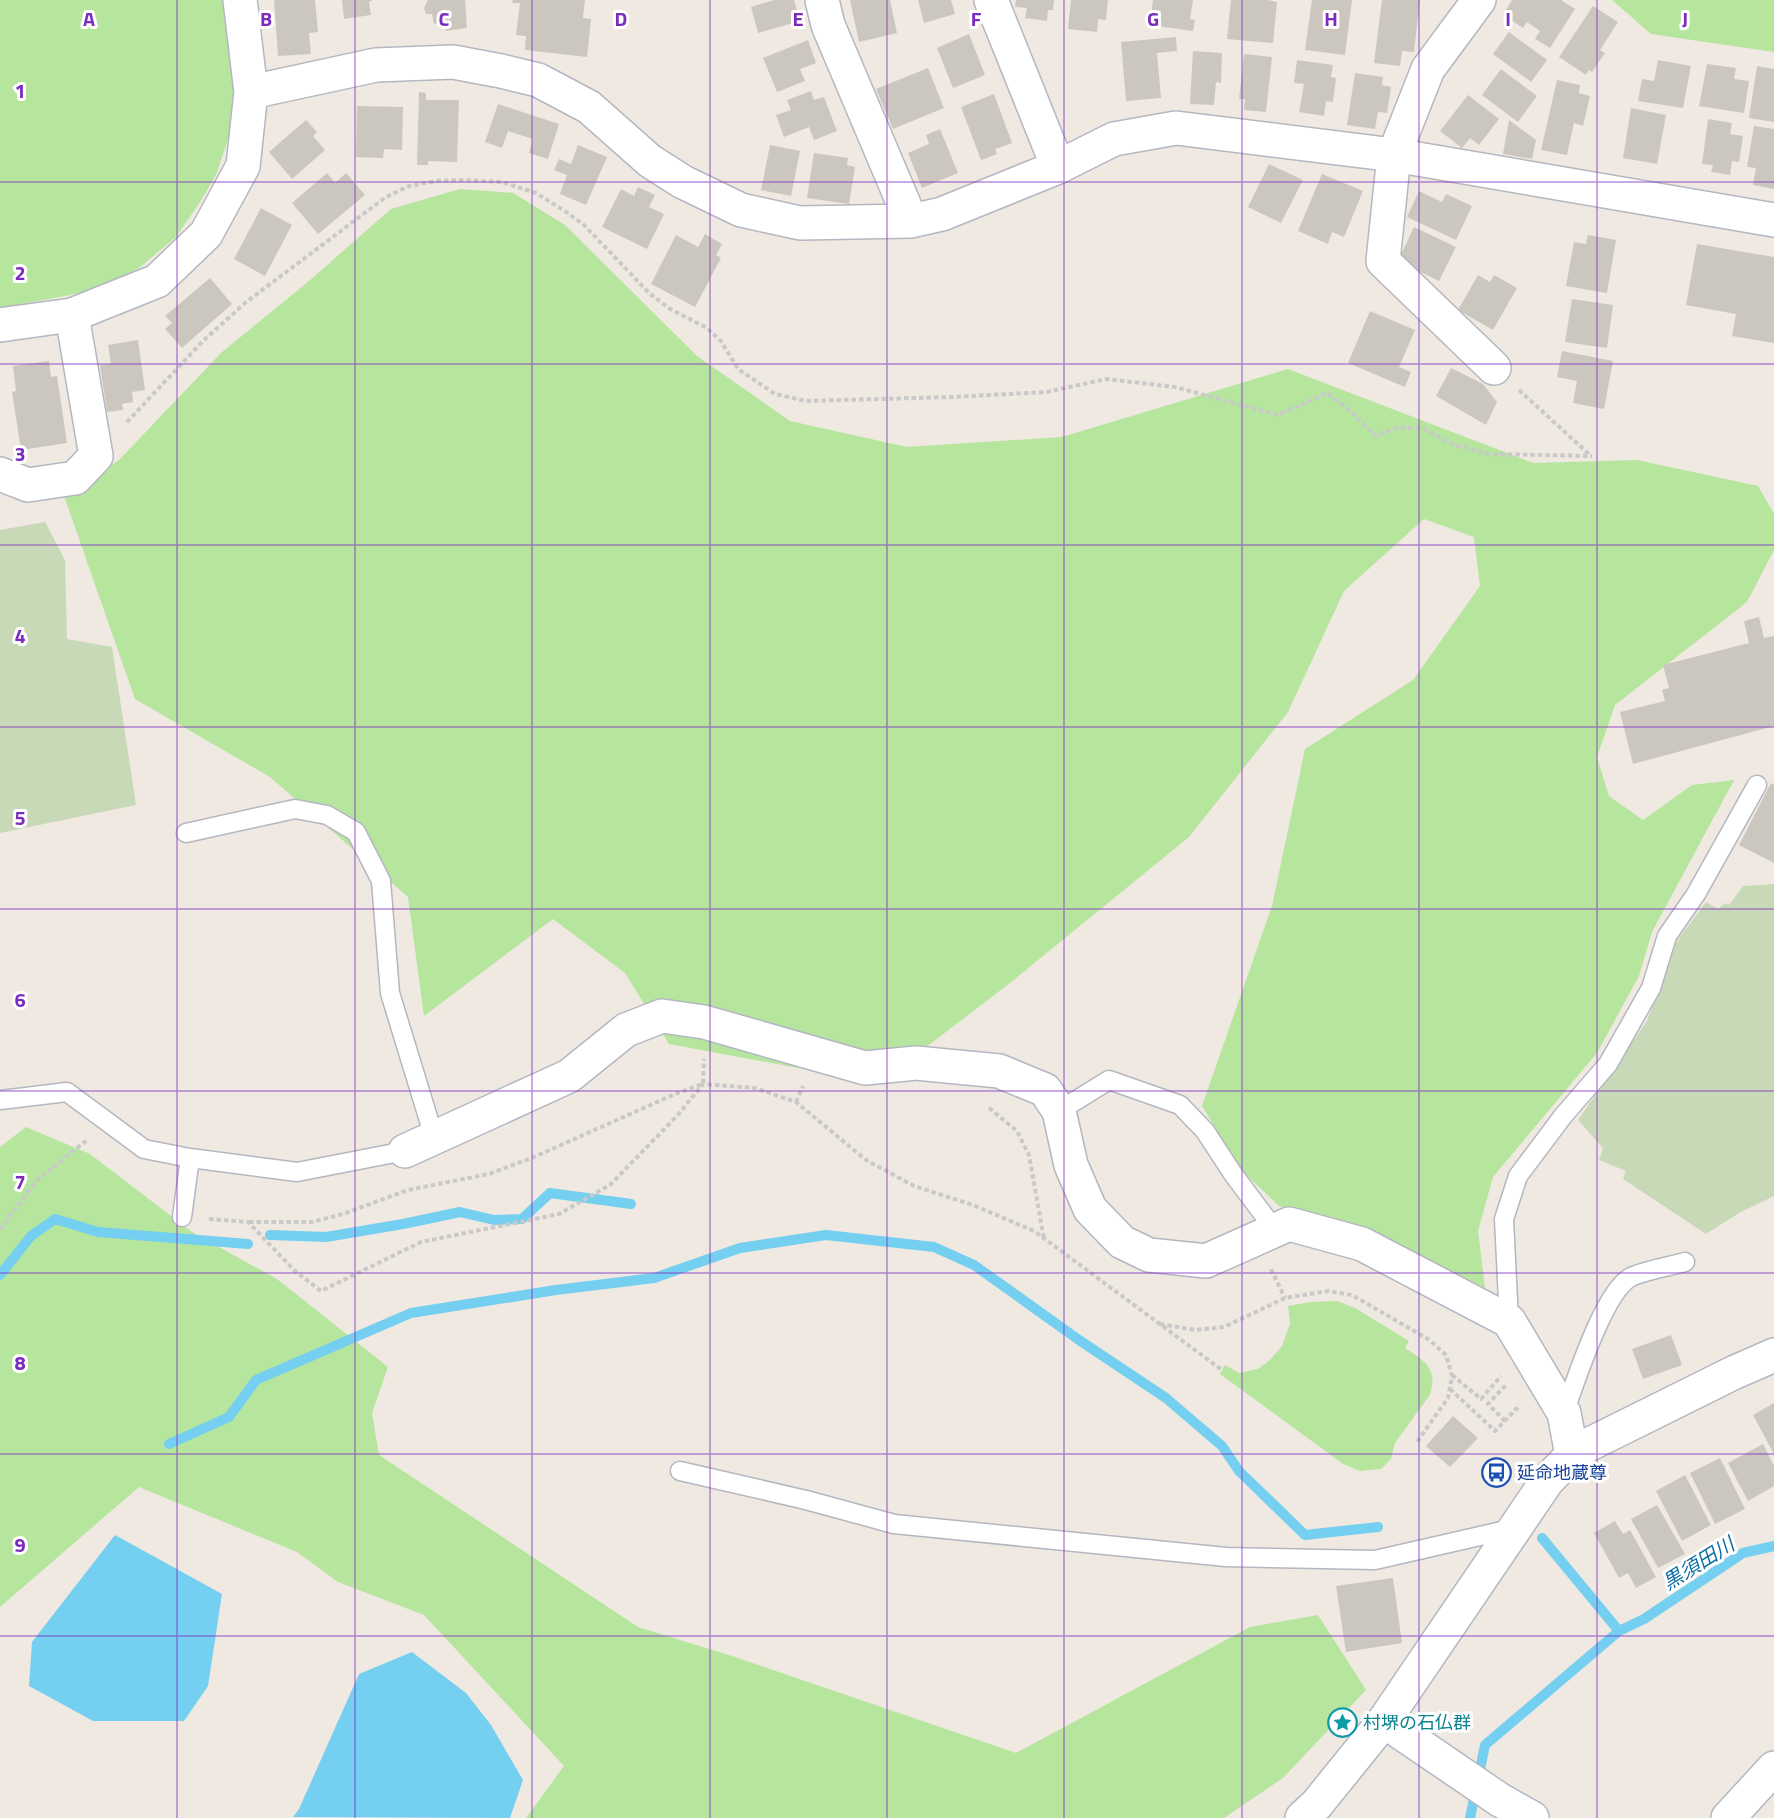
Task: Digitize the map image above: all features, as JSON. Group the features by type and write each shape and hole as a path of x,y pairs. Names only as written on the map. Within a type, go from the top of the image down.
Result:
{"street":[{"path":"0,325 72,315 158,281 206,234 243,166 251,92 240,0"},
{"path":"822,0 828,26 911,221"},
{"path":"991,0 1058,167"},
{"path":"1479,0 1428,69 1394,155 1383,261 1494,368"},
{"path":"251,92 376,65 453,62 501,71 538,80 590,107 650,161 683,182 741,210 800,223 911,221 942,214 1058,167 1114,139 1176,128 1394,155 1774,220"},
{"path":"0,474 28,485 75,478 96,456 72,315"},
{"path":"405,1151 569,1076 626,1030 662,1016 704,1022 865,1068 916,1064 999,1071 1046,1090 1059,1111 1071,1165 1090,1209 1122,1242 1149,1254 1206,1261 1289,1224 1362,1244 1509,1321 1563,1413 1572,1455"},
{"path":"1302,1818 1317,1804 1384,1721 1547,1481 1572,1455 1733,1373 1774,1355"},
{"path":"1384,1721 1497,1809 1532,1818"},
{"path":"1728,1818 1774,1768"}],"lane":[{"path":"1509,1321 1504,1219 1518,1176 1563,1116 1608,1064 1651,988 1667,936 1696,894 1757,785"},
{"path":"186,833 295,809 327,815 356,832 381,881 390,993 434,1137"},
{"path":"1059,1111 1109,1080 1180,1105 1205,1131 1233,1174 1275,1230"},
{"path":"0,1100 67,1092 144,1149 190,1158 297,1172 405,1151"},
{"path":"182,1217 190,1158"},
{"path":"1563,1413 1595,1329 1617,1288 1631,1277 1684,1262"},
{"path":"680,1471 806,1500 894,1524 1226,1557 1375,1560 1515,1528"}],"path":[{"path":"96,456 203,341 245,303 386,198 410,186 436,181 502,182 536,193 584,225 649,294 670,309 707,328 721,341 738,369 775,394 806,401 1047,392 1106,379 1176,387 1278,415 1327,393 1347,408 1376,436 1399,427 1424,429 1452,444 1488,454 1592,456 1550,418"},
{"path":"248,1222 295,1271 321,1291 421,1242 559,1214 610,1185 677,1116 703,1084"},
{"path":"182,1217 248,1222 312,1222 343,1214 408,1190 489,1174 703,1084 755,1088 796,1102 866,1160 914,1186 974,1205 1034,1231 1221,1370"},
{"path":"980,1103 996,1112 1017,1131 1029,1155 1044,1239"},
{"path":"0,1229 37,1180 108,1123"},
{"path":"1273,1272 1285,1298"},
{"path":"1157,1323 1195,1330 1224,1327 1285,1298 1328,1291 1352,1295 1428,1338 1446,1355 1452,1374 1448,1398 1417,1442"},
{"path":"1452,1374 1481,1399 1503,1373"},
{"path":"1505,1420 1488,1404 1511,1380"},
{"path":"1450,1388 1491,1427"}],"green space":[{"path":"0,0 224,0 239,87 227,142 216,175 176,237 139,268 102,289 0,308"},
{"path":"1612,0 1774,0 1774,52 1651,34"},
{"path":"460,189 513,193 565,225 697,356 790,421 907,447 1062,437 1288,369 1533,463 1637,460 1758,486 1774,514 1774,550 1747,602 1615,705 1597,757 1609,796 1643,820 1692,785 1734,780 1652,932 1639,976 1597,1053 1493,1177 1478,1231 1485,1288 1383,1236 1279,1206 1241,1170 1202,1106 1272,906 1305,749 1413,680 1480,586 1474,537 1424,519 1344,591 1288,712 1189,837 1010,983 879,1083 669,1044 625,973 553,919 424,1016 408,897 270,777 135,699 64,496 119,460 221,353 309,281 391,209"},
{"path":"45,522 65,560 67,639 112,647 136,805 0,833 0,530"},
{"path":"1774,884 1774,1196 1739,1213 1706,1234 1623,1179 1626,1171 1599,1160 1603,1148 1578,1120 1647,1021 1674,945 1706,902 1718,909 1725,903 1729,905 1743,886"},
{"path":"26,1127 90,1154 192,1232 277,1279 388,1367 372,1413 379,1455 638,1627 735,1657 1016,1753 1250,1627 1318,1615 1366,1690 1283,1778 1224,1818 526,1818 564,1766 424,1615 338,1582 297,1552 139,1487 0,1607 0,1147"},
{"path":"1337,1301 1355,1308 1409,1341 1405,1348 1424,1362 1433,1379 1429,1396 1395,1443 1391,1459 1381,1469 1360,1471 1343,1464 1220,1374 1225,1365 1239,1373 1258,1369 1270,1360 1282,1346 1290,1324 1288,1306"}],"water":[{"path":"115,1535 222,1594 208,1686 184,1721 93,1721 29,1686 32,1642"},
{"path":"412,1652 466,1693 491,1725 523,1780 510,1818 293,1817 299,1809 359,1674"}],"building":[{"path":"274,0 315,0 318,32 309,33 311,54 278,56"},
{"path":"342,0 373,0 369,2 371,15 344,19"},
{"path":"428,0 465,0 467,28 446,31 443,22 434,24 432,14 426,14 424,8"},
{"path":"513,0 585,0 583,18 591,19 587,57 525,50 526,36 516,35 520,3 512,3"},
{"path":"774,0 794,0 800,21 758,33 751,7"},
{"path":"850,0 890,0 897,33 859,42"},
{"path":"918,0 951,0 955,14 924,23"},
{"path":"1016,0 1054,0 1053,10 1048,10 1047,21 1025,18 1027,8 1015,7"},
{"path":"1071,0 1108,0 1106,20 1098,19 1097,32 1068,29"},
{"path":"1153,0 1193,0 1190,19 1195,20 1193,31 1150,25"},
{"path":"1231,0 1277,2 1273,43 1227,39"},
{"path":"1312,0 1352,0 1345,55 1305,50"},
{"path":"1382,0 1420,0 1414,52 1402,51 1400,66 1374,63"},
{"path":"1512,0 1561,0 1575,9 1550,48 1535,39 1540,31 1527,22 1523,28 1503,15"},
{"path":"1593,6 1618,22 1600,50 1605,53 1592,72 1589,70 1586,75 1559,57"},
{"path":"1509,32 1547,60 1531,82 1493,54"},
{"path":"969,34 985,75 953,88 937,48"},
{"path":"1176,37 1177,51 1157,53 1161,98 1126,101 1121,42"},
{"path":"808,40 816,63 800,69 805,81 777,92 763,58"},
{"path":"1193,51 1222,53 1221,83 1216,82 1214,105 1190,104"},
{"path":"1244,54 1272,57 1266,112 1244,110 1245,99 1239,99"},
{"path":"1297,60 1333,65 1331,77 1336,78 1333,102 1326,101 1324,116 1299,112 1304,84 1294,83"},
{"path":"1658,60 1691,66 1683,108 1638,101 1642,79 1654,81"},
{"path":"1707,64 1736,68 1734,79 1749,81 1744,113 1699,106"},
{"path":"1757,66 1774,69 1774,122 1749,118"},
{"path":"928,68 944,108 893,129 876,89"},
{"path":"1501,69 1537,96 1518,122 1482,95"},
{"path":"1355,73 1383,77 1382,85 1391,87 1387,113 1378,112 1375,129 1347,125"},
{"path":"1557,80 1580,85 1579,93 1590,96 1583,126 1574,123 1567,155 1541,150"},
{"path":"811,91 814,100 824,97 837,131 814,140 809,127 784,137 776,115 791,110 787,100"},
{"path":"419,92 426,93 426,100 459,100 457,162 428,161 428,165 417,165"},
{"path":"994,94 1012,143 995,149 997,154 981,160 961,107"},
{"path":"1468,95 1499,119 1479,145 1470,138 1462,148 1440,131"},
{"path":"498,104 559,124 548,159 529,153 533,139 508,131 502,148 485,142"},
{"path":"357,106 403,107 402,150 384,149 383,158 356,157"},
{"path":"1631,108 1666,115 1657,164 1623,158"},
{"path":"1708,119 1732,123 1730,134 1743,136 1739,162 1732,161 1730,175 1711,172 1713,165 1702,164"},
{"path":"306,120 317,132 313,136 325,150 292,179 269,152"},
{"path":"1509,120 1536,140 1532,159 1503,154"},
{"path":"1754,126 1774,129 1774,189 1753,185 1756,168 1747,167"},
{"path":"940,129 958,173 922,188 908,153 929,144 926,135"},
{"path":"578,145 607,157 586,205 560,194 567,175 554,170 559,159 571,164"},
{"path":"770,145 800,151 791,196 761,190"},
{"path":"814,153 848,158 847,165 855,167 849,204 807,198"},
{"path":"1269,164 1303,180 1281,223 1248,207"},
{"path":"327,173 335,183 346,173 365,195 318,234 292,203"},
{"path":"1322,174 1363,191 1344,237 1332,232 1328,244 1298,231"},
{"path":"638,187 655,195 649,207 664,214 647,249 602,227 621,189 634,196"},
{"path":"1419,191 1442,202 1446,194 1472,206 1456,240 1407,217"},
{"path":"261,208 292,225 265,276 234,259"},
{"path":"1414,227 1456,247 1439,281 1398,261"},
{"path":"705,234 722,244 716,255 721,258 695,307 651,284 676,235 698,247"},
{"path":"1588,235 1616,240 1607,293 1566,286 1574,242 1586,244"},
{"path":"1697,244 1774,257 1774,343 1732,336 1736,314 1686,305"},
{"path":"1478,275 1490,282 1494,275 1517,288 1493,330 1458,310"},
{"path":"210,278 232,304 182,348 165,329 172,323 165,316"},
{"path":"1572,299 1613,305 1607,348 1565,342"},
{"path":"1370,311 1415,330 1399,367 1411,372 1405,387 1348,363"},
{"path":"138,340 145,390 132,392 133,402 122,404 123,410 107,412 100,365 111,364 108,345"},
{"path":"1562,351 1613,361 1604,409 1573,403 1577,381 1557,377"},
{"path":"49,361 51,377 57,376 67,443 21,450 12,392 16,391 13,366"},
{"path":"1451,368 1483,384 1497,402 1486,425 1436,396"},
{"path":"1759,617 1764,638 1774,636 1774,726 1633,764 1620,712 1665,701 1662,690 1669,688 1663,665 1749,643 1744,621"},
{"path":"1771,783 1774,785 1774,863 1739,845"},
{"path":"1671,1335 1682,1365 1643,1379 1632,1349"},
{"path":"1774,1403 1774,1454 1753,1415"},
{"path":"1453,1416 1478,1438 1450,1467 1426,1446"},
{"path":"1763,1444 1774,1466 1774,1486 1748,1501 1728,1463"},
{"path":"1720,1458 1745,1509 1715,1524 1690,1473"},
{"path":"1685,1475 1711,1525 1682,1541 1656,1491"},
{"path":"1657,1505 1685,1554 1658,1568 1631,1519"},
{"path":"1615,1521 1623,1534 1630,1530 1656,1577 1636,1588 1628,1573 1619,1578 1594,1533"},
{"path":"1393,1578 1402,1643 1346,1652 1336,1586"}],"waterway":[{"path":"270,1235 326,1237 460,1212 494,1220 522,1219 550,1193 631,1204"},
{"path":"0,1275 31,1236 55,1219 98,1232 248,1244"},
{"path":"169,1444 229,1417 256,1380 411,1313 556,1290 654,1278 740,1248 826,1235 934,1247 974,1265 1079,1340 1166,1398 1222,1446 1239,1471 1305,1535 1378,1527"},
{"path":"1542,1538 1619,1631"},
{"name":"黒須田川","path":"1470,1818 1485,1745 1619,1631 1644,1619 1743,1553 1774,1546"}],"place":[{"name":"延命地蔵尊","path":"1496,1472"},
{"name":"村堺の石仏群","path":"1342,1722"}]}
